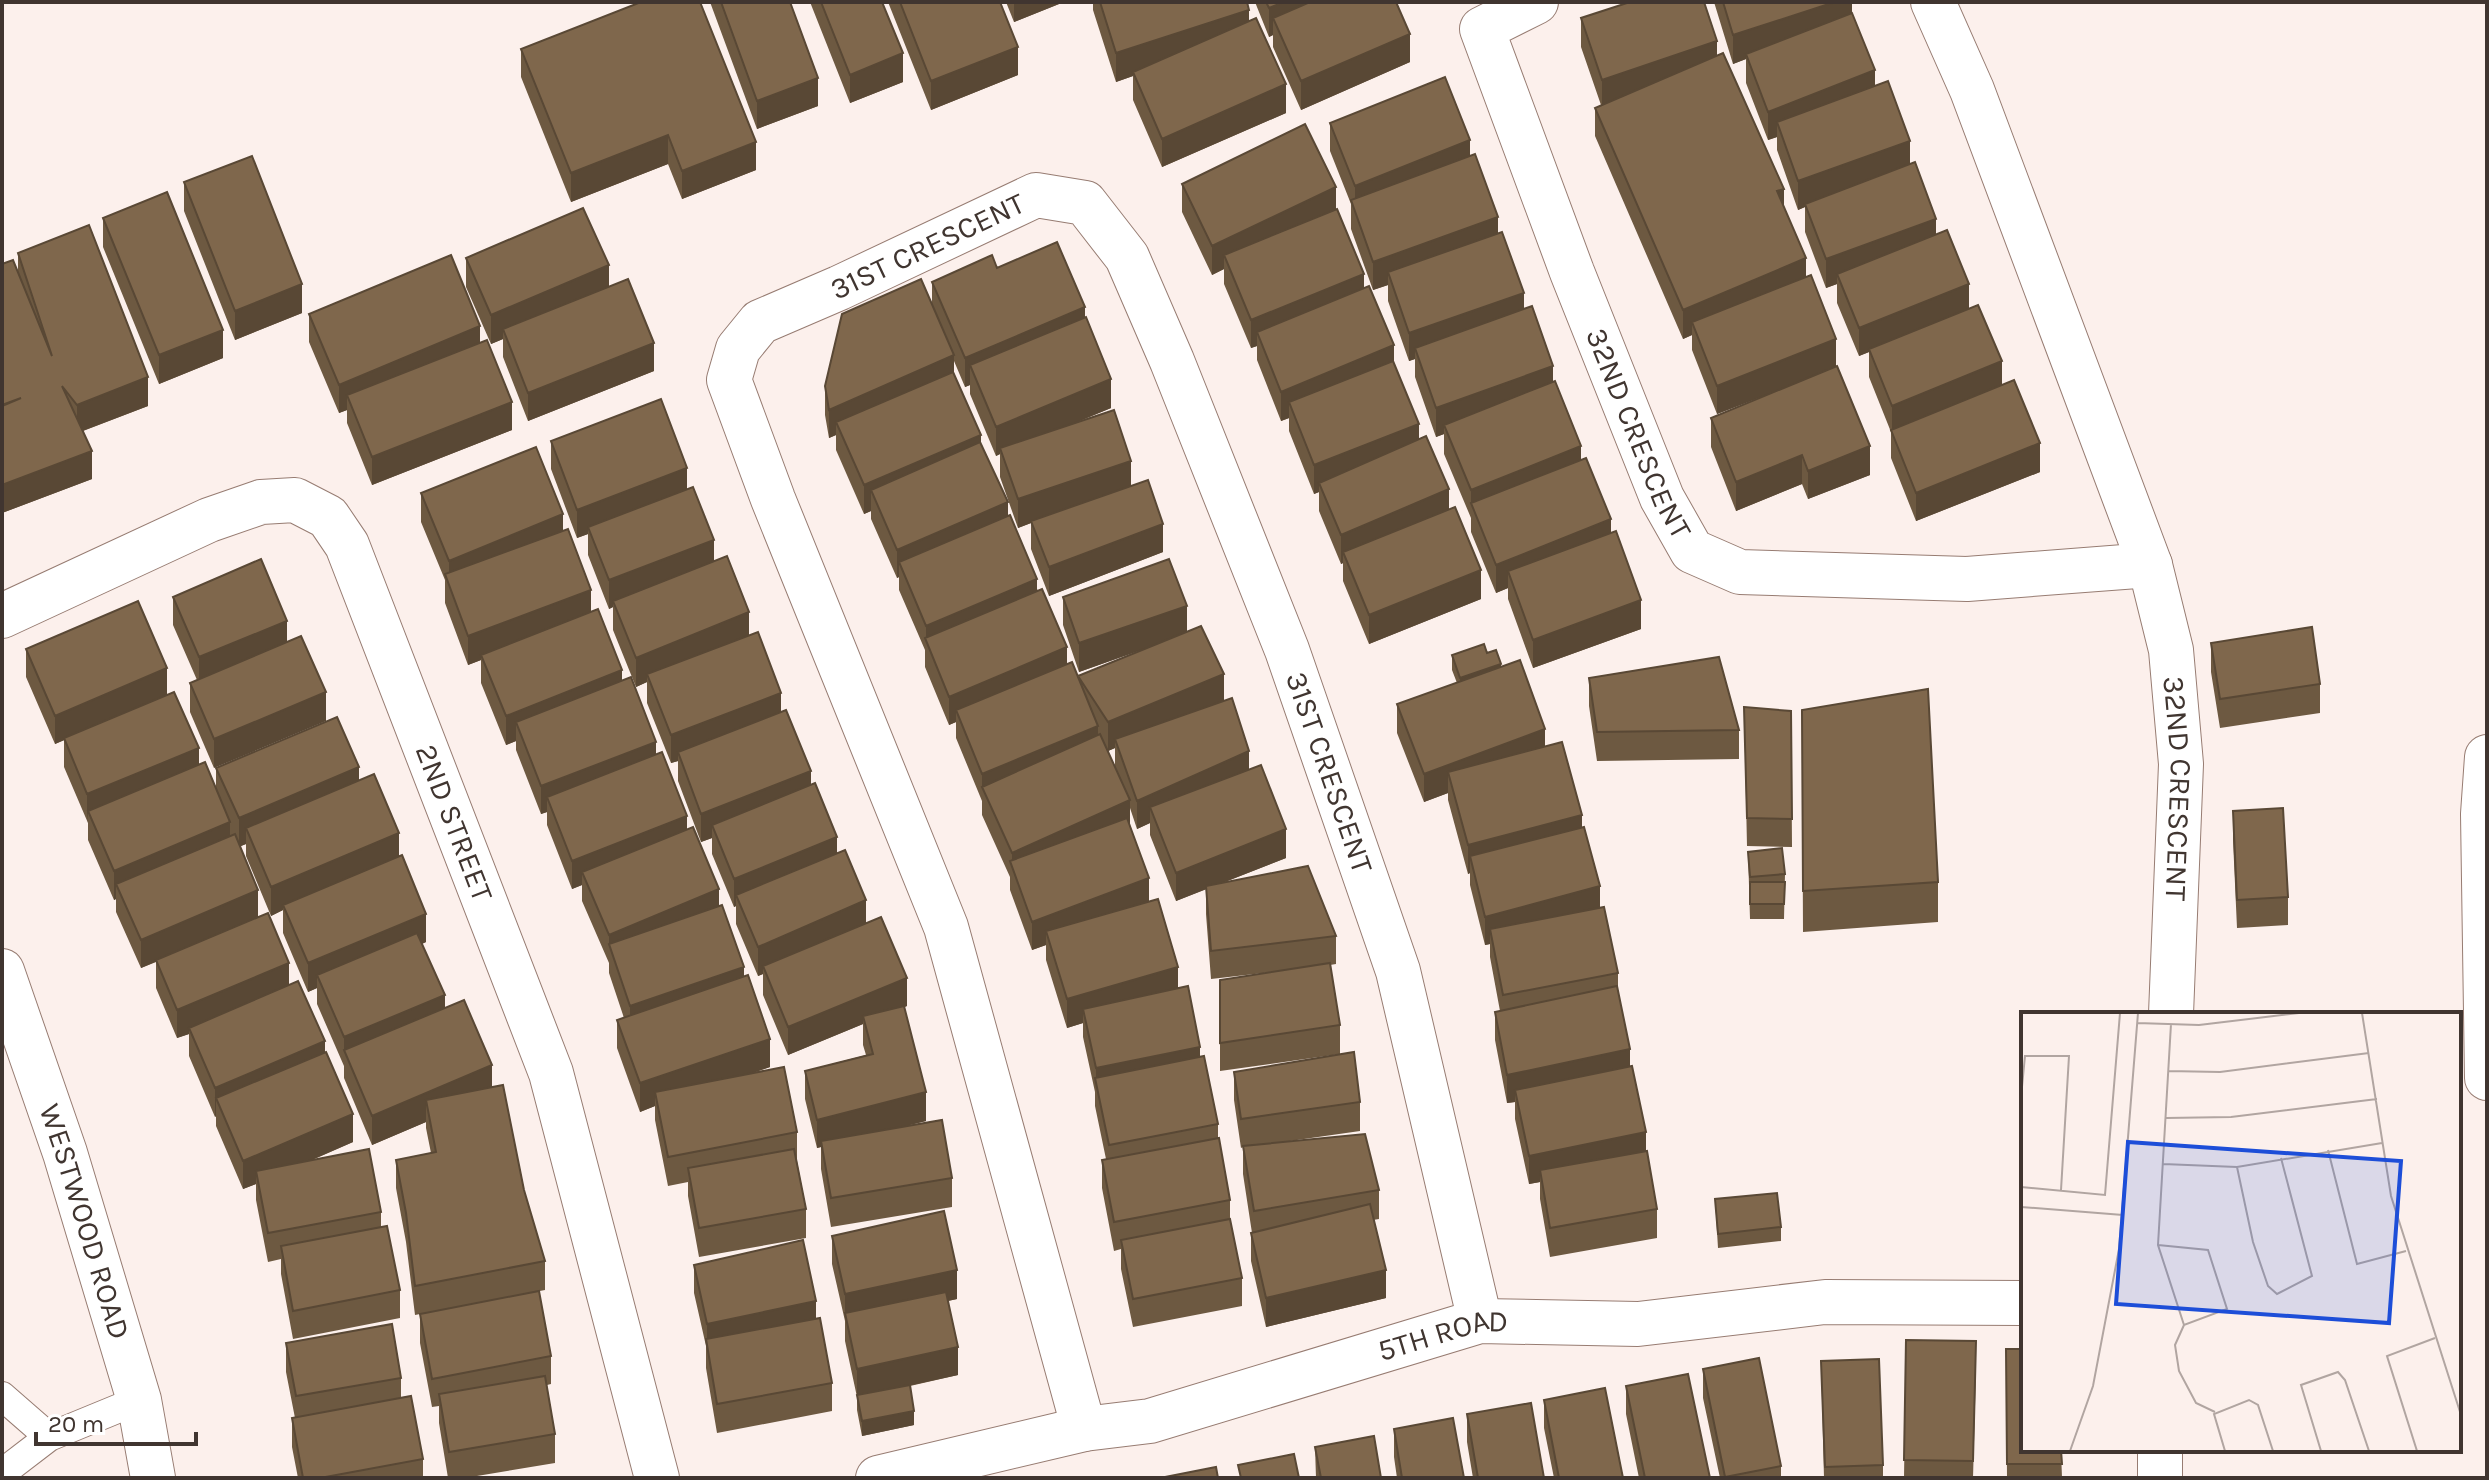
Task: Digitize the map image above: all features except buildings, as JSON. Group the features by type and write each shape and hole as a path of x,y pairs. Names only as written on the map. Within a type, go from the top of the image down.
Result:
{"street":[{"name":"32ND CRESCENT","path":"1536,2 1482,29 1572,272 1657,484 1692,551 1740,572 1967,579 2150,565"},
{"name":"32ND CRESCENT","path":"1933,2 1972,90 2150,565 2171,650 2181,764 2171,1012"},
{"name":"31ST CRESCENT","path":"1084,1429 946,927 773,499 729,380 738,349 760,322 1036,195 1085,203 1127,257 1172,361 1287,650 1398,971 1480,1321"},
{"name":"2ND STREET","path":"2,616 209,520 261,502 295,500 328,517 347,545 551,1073 657,1478"},
{"path":"2487,757 2487,1078"},
{"name":"WESTWOOD ROAD","path":"2,971 65,1153 139,1400 153,1478"},
{"name":"5TH ROAD","path":"878,1478 1084,1429 1150,1421 1480,1321 1638,1324 1825,1302 2021,1303"},
{"path":"2160,1452 2160,1478"}],"lane":[{"path":"2,1396 49,1437"},
{"path":"2,1473 49,1437 139,1400"}]}
